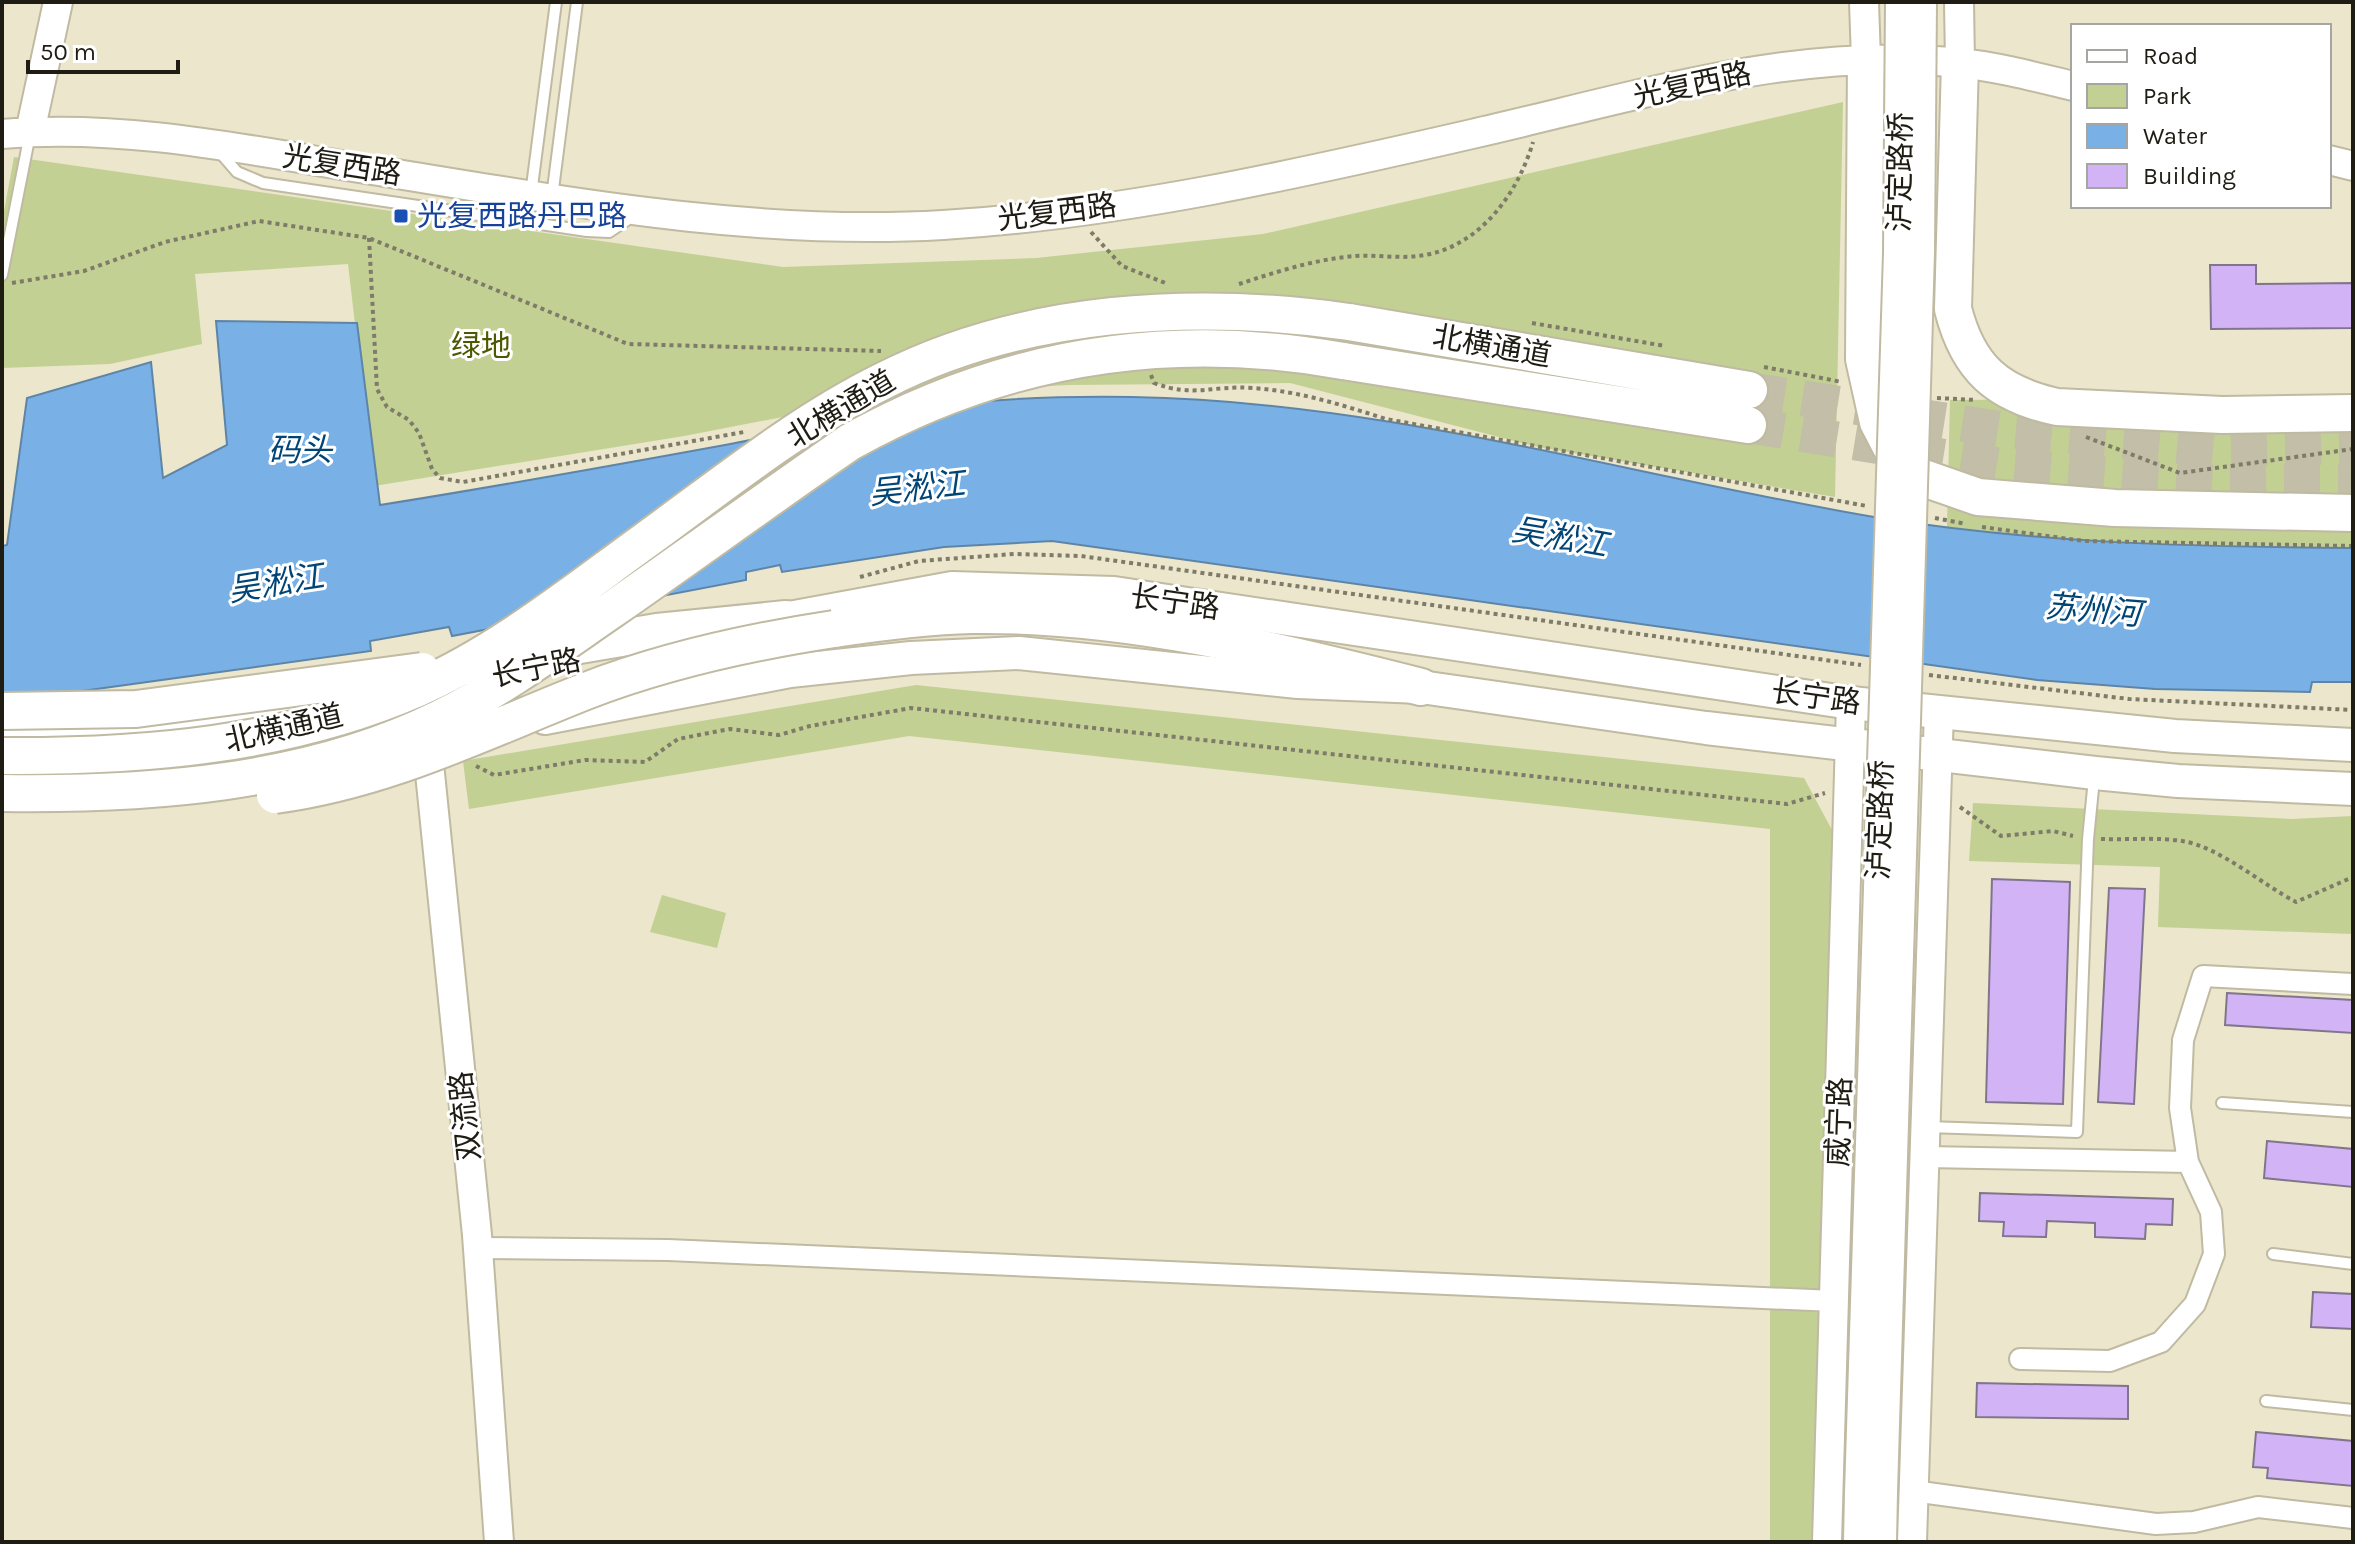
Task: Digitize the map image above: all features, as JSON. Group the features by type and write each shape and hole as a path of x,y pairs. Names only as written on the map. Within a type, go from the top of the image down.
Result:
{"highway":[{"path":"1866,60 1864,359 1878,422 1893,451 1915,475 1978,497 2115,508 2353,513"},
{"path":"1960,63 1953,309 1964,347 1992,380 2022,398 2057,407 2222,415 2353,413"},
{"name":"北横通道","path":"2,756 141,752 273,734 373,706 471,660 830,410 884,380 944,354 1047,327 1144,314 1234,311 1349,322 1748,408 1343,361 1290,352 1234,348 1147,351 1054,364 956,389 901,413 850,442 547,654 490,692 437,720 373,745 281,770 146,790 64,794 2,792"},
{"path":"2,809 148,809 275,795 344,782 400,767 644,670 741,645 897,620 973,615 1052,618 1151,630 1269,651 1421,687"},
{"path":"2,711 136,709 188,704 491,661 657,632 786,619"},
{"path":"2,741 60,745 273,734"}],"main road":[{"path":"16,133 58,2"},
{"path":"1864,2 1866,60"},
{"name":"泸定路桥","path":"1871,1493 1900,2"},
{"name":"泸定路桥","path":"1871,1493 1920,252 1922,2"},
{"path":"1959,2 1960,63"},
{"name":"光复西路","path":"16,133 92,133 213,144 445,195 542,196 745,223 842,227 943,225 1073,213 1306,172 1772,68 1866,60 1960,63 2071,86"},
{"path":"2331,160 2353,166"},
{"name":"长宁路","path":"2,741 116,732 419,691 952,588 1114,593 1851,703 2175,736 2353,745"},
{"name":"长宁路","path":"2,792 427,741 790,671 911,658 1019,653 1298,682 1421,687 1850,745 2095,773 2178,781 2353,789"},
{"name":"双流路","path":"419,691 427,741 478,1248 499,1542"},
{"name":"威宁路","path":"1827,1542 1851,703"},
{"path":"1912,1542 1939,711"},
{"path":"1858,1542 1871,1493"},
{"path":"1871,1493 1882,1542"}],"street":[{"path":"2020,1359 2110,1361 2161,1342 2195,1304 2214,1254 2211,1212 2188,1162 2180,1108 2183,1040 2203,976 2353,984"},
{"path":"1926,1157 2188,1162"},
{"path":"478,1248 684,1251 1834,1301"},
{"path":"1913,1491 2156,1524 2194,1522 2258,1507 2353,1518"}],"lane":[{"path":"542,196 556,2"},
{"path":"542,196 577,2"},
{"path":"2,275 16,133"},
{"path":"445,195 609,232 641,210"},
{"path":"1927,1127 2077,1132 2088,839 2095,773"},
{"path":"2222,1103 2353,1112"},
{"path":"2273,1254 2353,1264"},
{"path":"2266,1401 2353,1410"}],"path":[{"path":"1233,285 1341,257 1427,255 1453,244 1488,223 1505,202 1526,167 1540,118"},
{"path":"1073,213 1122,266 1177,288"},
{"path":"369,238 377,389 387,407 414,426 432,469 440,478 463,482 742,433 755,427"},
{"path":"860,363 872,351"},
{"path":"1150,371 1154,383 1179,393 1250,388 1317,397 1386,419 1870,507"},
{"path":"1932,518 2084,541 2353,546"},
{"path":"474,765 494,775 585,760 645,762 678,739 730,729 779,735 810,726 911,708 1787,804 1826,793"},
{"path":"1955,803 2001,836 2053,831 2088,839 2184,841 2234,864 2261,884 2296,902 2353,877"}],"green space":[{"name":"绿地","path":"1843,102 1835,497 1538,447 1290,383 1068,385 901,394 684,436 374,486 348,264 195,274 202,344 110,364 2,368 2,222 14,157 783,267 1036,258 1263,234"},
{"path":"2353,398 2353,548 2150,543 1947,527 1950,400"},
{"path":"916,685 1804,778 1832,830 1814,1542 1770,1542 1770,829 909,736 469,809 463,761"},
{"path":"1973,803 2292,819 2353,816 2353,934 2158,927 2160,867 1969,861"},
{"path":"662,895 726,913 717,948 650,932"}],"water":[{"path":"216,321 357,323 380,505 639,461 880,415 957,404 1082,397 1226,402 1413,426 1782,500 1934,526 2113,542 2353,548 2353,682 2312,682 2310,692 2155,689 2037,680 1052,541 944,547 782,572 780,565 746,572 746,580 452,636 449,627 370,641 371,651 2,702 2,546 7,545 27,398 151,362 163,478 227,445"}],"building":[{"path":"2210,265 2256,265 2256,284 2353,283 2353,328 2211,329"},
{"path":"1992,879 2070,882 2063,1104 1986,1102"},
{"path":"2109,888 2145,889 2134,1104 2098,1102"},
{"path":"2227,993 2353,1000 2353,1033 2225,1025"},
{"path":"2267,1141 2353,1149 2353,1187 2264,1178"},
{"path":"1980,1193 2173,1199 2172,1225 2146,1224 2145,1239 2095,1237 2095,1223 2047,1221 2046,1237 2003,1236 2004,1222 1979,1221"},
{"path":"2313,1292 2353,1294 2353,1329 2311,1327"},
{"path":"1977,1383 2128,1386 2128,1419 1976,1417"},
{"path":"2256,1432 2353,1441 2353,1486 2267,1478 2268,1468 2253,1467"}],"tunnel":[{"path":"1749,390 2005,430 2217,449 2353,446"},
{"path":"1748,425 2001,466 2220,483 2353,482"}],"place":[{"name":"光复西路丹巴路","path":"401,216"}],"water label":[{"name":"码头","path":"300,450"},
{"name":"吴淞江","path":"917,488"},
{"name":"吴淞江","path":"1560,537"},
{"name":"吴淞江","path":"276,583"},
{"name":"苏州河","path":"2093,610"}]}
